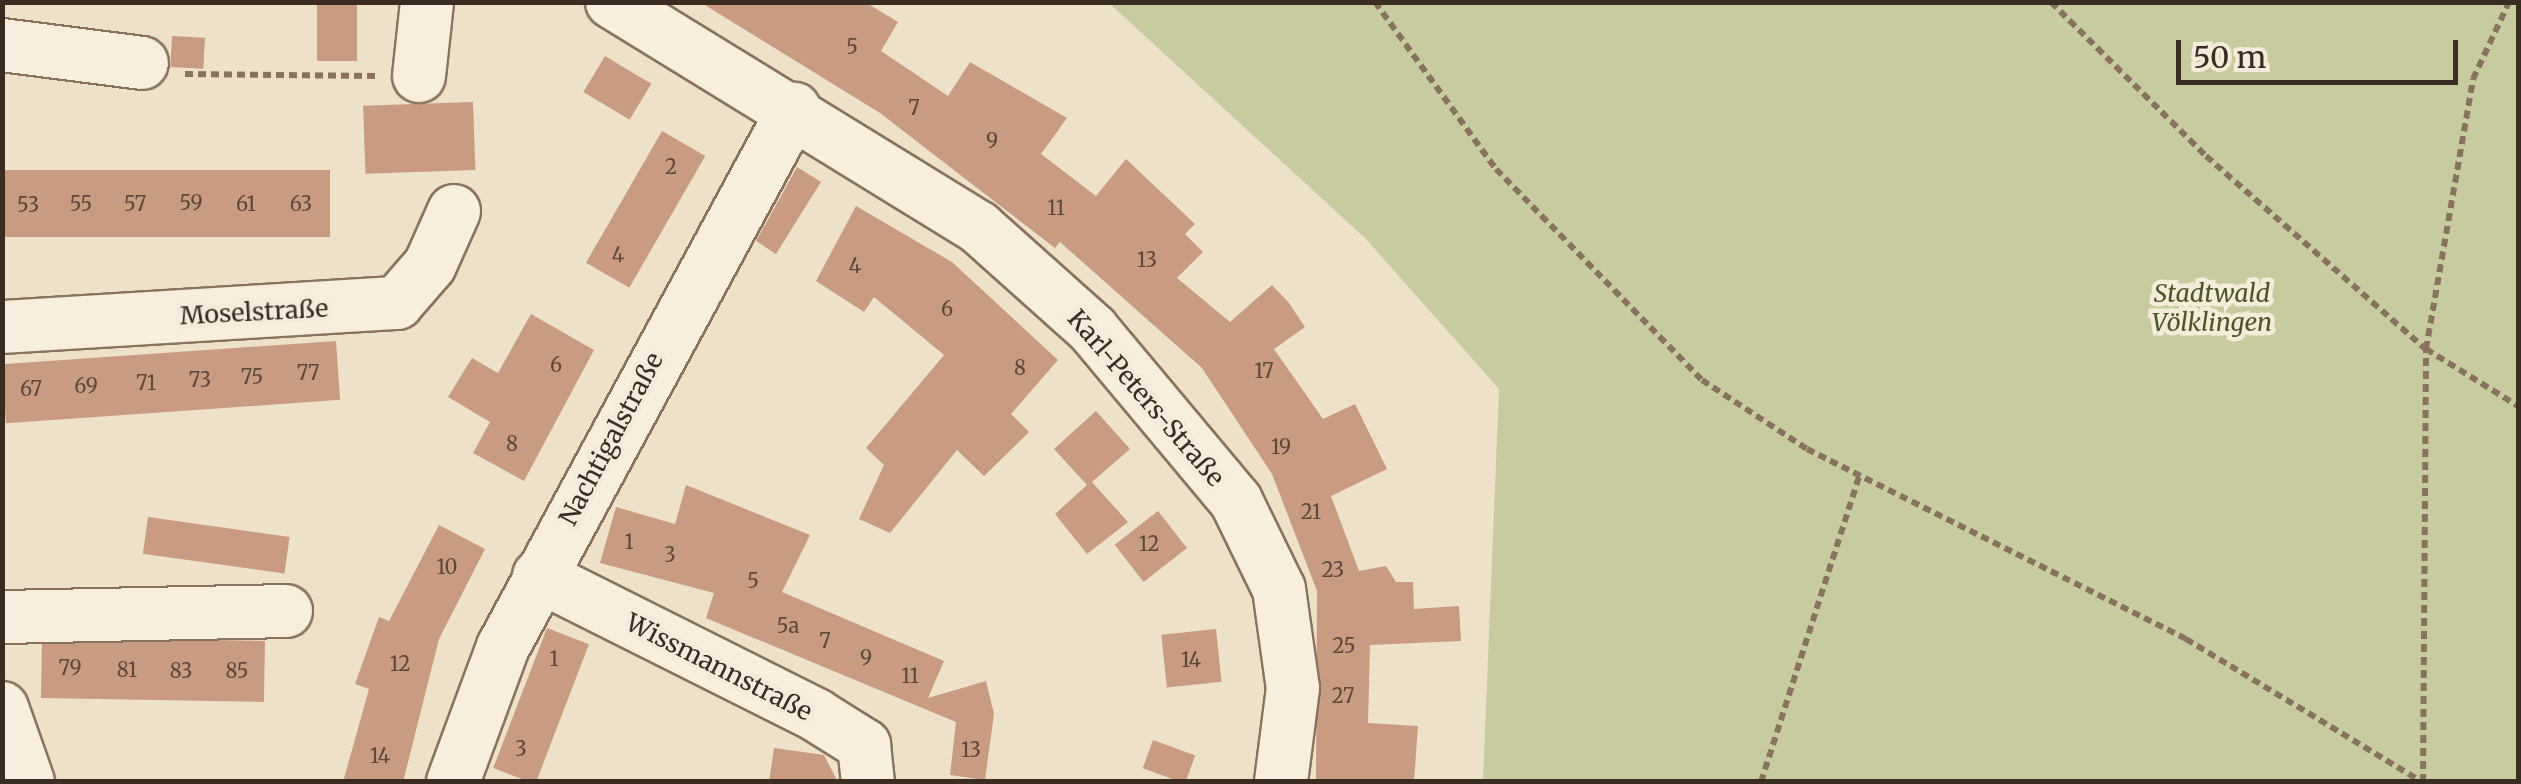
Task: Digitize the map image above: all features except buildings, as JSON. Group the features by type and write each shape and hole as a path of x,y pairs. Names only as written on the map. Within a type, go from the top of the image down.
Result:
{"street":[{"path":"419,76 426,2"},
{"name":"Karl-Peters-Straße","path":"612,2 794,109 992,240 1093,330 1236,501 1279,589 1293,688 1281,782"},
{"path":"2,44 142,63"},
{"name":"Nachtigalstraße","path":"453,782 539,576 794,109"},
{"name":"Moselstraße","path":"2,326 397,303 430,265 454,211"},
{"name":"Wissmannstraße","path":"539,576 816,715 864,745 868,782"},
{"path":"2,616 286,611"},
{"path":"2,708 28,782"}],"path":[{"path":"1375,2 1496,169 1596,281 1702,380 1860,474 2186,639 2423,782"},
{"path":"2051,2 2426,349 2518,406"},
{"path":"2423,782 2426,349 2473,79 2509,2"},
{"path":"142,63 169,74 419,76"},
{"path":"1761,782 1860,474"}],"green space":[{"name":"Stadtwald Völklingen","path":"1109,3 2518,3 2518,781 1483,781 1499,389 1366,239"}]}
